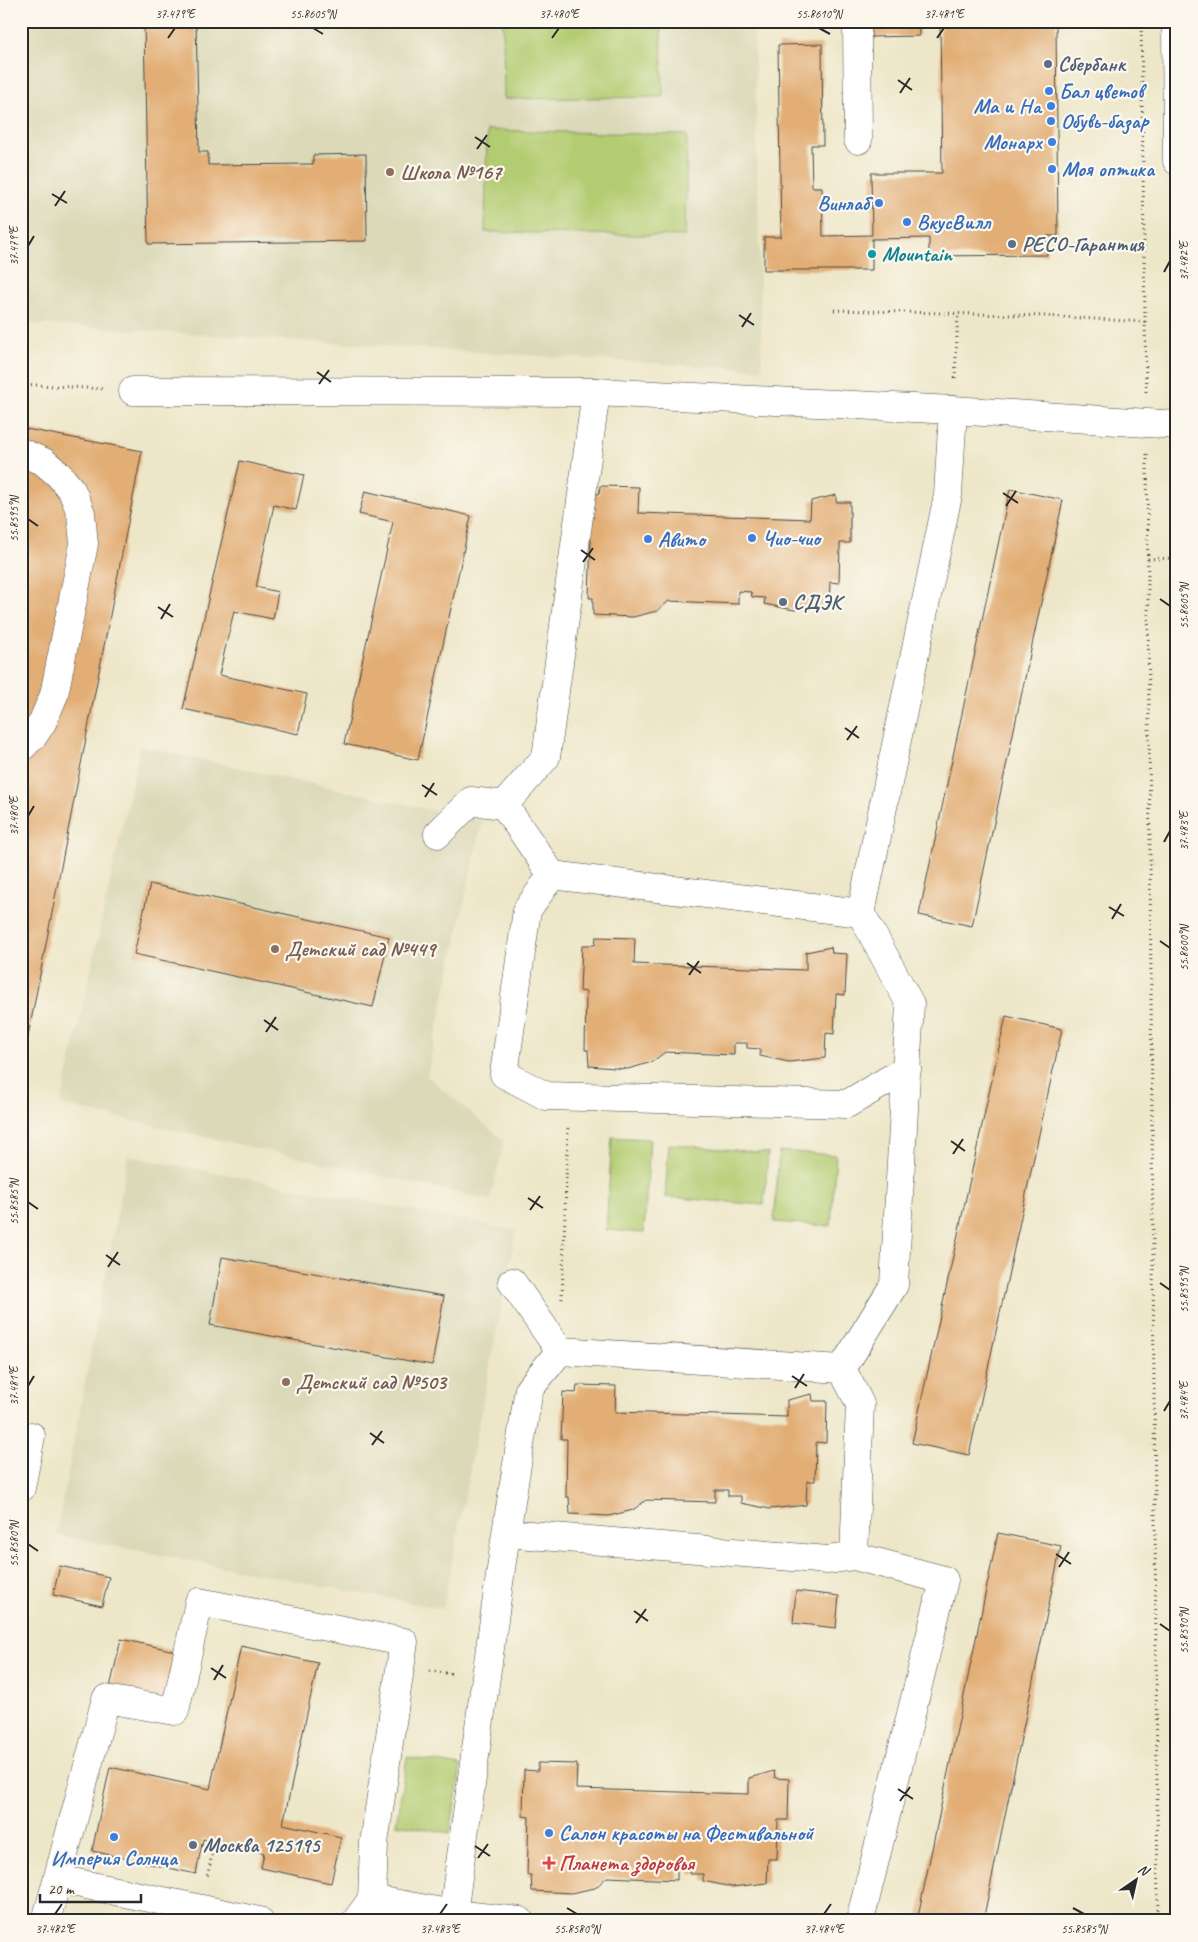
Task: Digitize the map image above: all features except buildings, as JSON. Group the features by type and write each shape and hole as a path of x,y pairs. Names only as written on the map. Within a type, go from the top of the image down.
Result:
{"street":[{"path":"857,21 858,140"},
{"path":"1176,21 1177,161"},
{"path":"133,391 596,392 953,410 1177,425"},
{"path":"504,806 546,757 596,392"},
{"path":"842,1369 894,1285 910,1004 861,913 948,495 953,410"},
{"path":"21,452 44,462 59,475 72,491 81,513 84,544 54,696 42,723 34,735 21,748"},
{"path":"438,834 471,801 504,806 552,875 861,913"},
{"path":"552,875 527,910 504,1074 546,1096 847,1104 907,1068"},
{"path":"512,1282 560,1351"},
{"path":"560,1351 842,1369"},
{"path":"452,1917 506,1533 529,1389 560,1351"},
{"path":"842,1369 860,1404 854,1556"},
{"path":"21,1488 31,1436"},
{"path":"506,1533 828,1560 854,1556 944,1580 860,1921"},
{"path":"46,1921 106,1699 175,1711 199,1602 404,1642 374,1843 372,1899 356,1921"},
{"path":"58,1879 259,1921"},
{"path":"372,1899 452,1917 520,1921"}],"path":[{"path":"1141,21 1147,423 1158,1921"},
{"path":"834,310 1145,322"},
{"path":"953,410 958,314"},
{"path":"21,384 133,391"},
{"path":"1148,559 1177,558"},
{"path":"562,1302 570,1097"},
{"path":"400,1667 486,1678"},
{"path":"201,1908 212,1854 202,1844"}],"shaded area":[{"name":"Школа №167","path":"21,21 754,21 762,370 21,323"},
{"name":"Детский сад №449","path":"140,746 482,821 427,1076 504,1141 490,1200 61,1105"},
{"name":"Детский сад №503","path":"128,1156 516,1230 443,1609 56,1535"}],"green space":[{"path":"503,21 661,21 663,97 504,99"},
{"path":"487,130 687,135 685,236 485,232"},
{"path":"612,1137 650,1139 644,1233 606,1230"},
{"path":"669,1144 768,1153 764,1205 665,1197"},
{"path":"779,1151 836,1155 831,1226 774,1222"},
{"path":"407,1757 461,1766 450,1833 396,1824"}],"place":[{"name":"Сбербанк","path":"1048,64"},
{"name":"Бал цветов","path":"1049,91"},
{"name":"Ма и На","path":"1051,106"},
{"name":"Обувь-базар","path":"1051,121"},
{"name":"Монарх","path":"1052,142"},
{"name":"Моя оптика","path":"1052,169"},
{"name":"Школа №167","path":"390,172"},
{"name":"Винлаб","path":"879,203"},
{"name":"ВкусВилл","path":"907,222"},
{"name":"РЕСО-Гарантия","path":"1012,244"},
{"name":"Mountain","path":"872,254"},
{"name":"Чио-чио","path":"752,538"},
{"name":"Авито","path":"648,539"},
{"name":"СДЭК","path":"783,602"},
{"name":"Детский сад №449","path":"275,949"},
{"name":"Детский сад №503","path":"286,1382"},
{"name":"Салон красоты на Фестивальной","path":"549,1833"},
{"name":"Империя Солнца","path":"114,1837"},
{"name":"Москва 125195","path":"193,1845"},
{"name":"Планета здоровья","path":"549,1863"}]}
